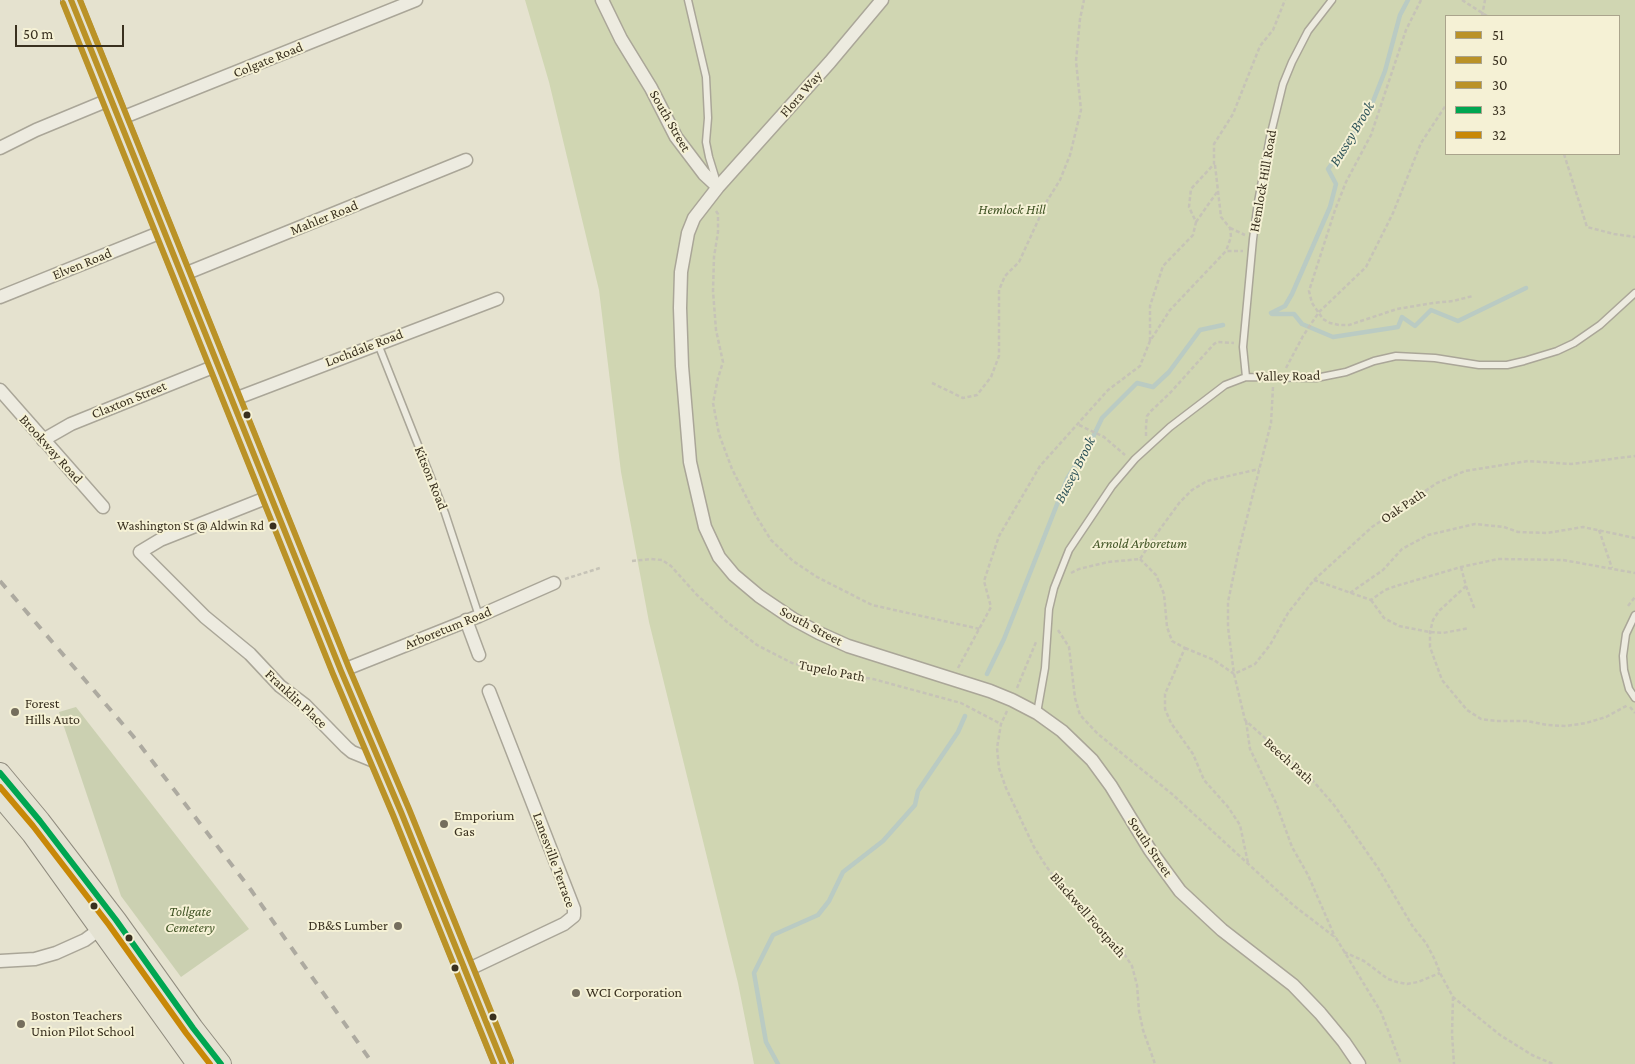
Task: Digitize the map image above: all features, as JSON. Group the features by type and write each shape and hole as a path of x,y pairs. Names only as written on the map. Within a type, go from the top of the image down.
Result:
{"main road":[{"path":"72,0 341,672 503,1064"},
{"path":"0,773 40,821 197,1064"},
{"path":"0,796 108,924 221,1064"}],"street":[{"name":"Colgate Road","path":"119,119 416,0"},
{"name":"South Street","path":"602,0 621,39 651,88 676,137 704,174 718,187 694,218 688,233 681,272 680,308 682,366 690,462 701,514 713,547 726,567 738,579 777,608 809,628 848,646 957,680 1012,700 1037,713 1062,731 1092,760 1111,786 1164,870 1186,897 1222,930 1293,985 1324,1018 1359,1064"},
{"name":"Flora Way","path":"718,187 882,0"},
{"path":"0,148 36,130 111,99"},
{"name":"Mahler Road","path":"182,275 466,160"},
{"name":"Elven Road","path":"0,296 164,231"},
{"name":"Lochdale Road","path":"232,400 497,299"},
{"name":"Claxton Street","path":"43,440 71,424 218,365"},
{"name":"Brookway Road","path":"0,390 102,507"},
{"name":"Franklin Place","path":"270,496 160,540 140,552 217,628 250,654 274,680 305,705 346,747 352,752 379,763"},
{"name":"Arboretum Road","path":"341,672 479,616 554,583"},
{"path":"466,620 479,655"},
{"name":"Lanesville Terrace","path":"465,971 564,924 574,916 574,909 490,691"},
{"path":"0,962 34,960 56,953 85,940 108,924"}],"lane":[{"path":"688,0 706,77 708,118 706,142 718,187"},
{"name":"Hemlock Hill Road","path":"1246,377 1243,344 1253,238 1264,167 1283,84 1308,31 1332,0"},
{"name":"Valley Road","path":"1037,713 1045,668 1048,617 1056,581 1069,550 1112,486 1135,459 1170,427 1225,385 1246,377 1316,378 1346,372 1374,361 1396,356 1479,365 1507,365 1558,351 1574,343 1600,325 1635,293"},
{"name":"Kitson Road","path":"378,343 445,513 479,616"},
{"path":"1635,615 1626,634 1623,656 1624,670 1629,689 1635,698"}],"path":[{"path":"932,383 963,398 977,395 991,377 999,356 999,290 1005,276 1019,262 1047,201 1060,180 1070,155 1081,110 1076,61 1084,0"},
{"path":"1253,238 1230,228 1221,218 1214,164 1214,144 1233,114 1260,46 1273,30 1285,0"},
{"path":"1421,0 1406,30 1372,135 1346,182 1335,210 1309,291 1312,303 1323,319 1330,323 1349,325 1397,309 1433,302 1453,301 1473,296"},
{"path":"1462,0 1482,14 1485,0"},
{"path":"1401,1064 1381,1012 1336,938 1308,875 1292,848 1276,804 1250,749 1234,674 1229,635 1228,602 1239,549 1271,423 1277,377 1320,312 1366,267 1393,213 1421,143 1445,107"},
{"path":"1564,155 1587,227 1635,237"},
{"path":"1196,222 1189,207 1191,189 1214,164"},
{"path":"1150,340 1150,306 1163,266 1193,235 1196,222 1218,190"},
{"path":"709,199 718,214 713,291 716,330 723,362 713,403 719,434 732,469 756,516 771,540 793,561 817,577 872,605 980,629"},
{"path":"957,680 958,669 991,608 984,581 999,536 1040,466 1079,425 1108,390 1140,366 1150,340 1170,310 1226,251 1231,237 1230,228"},
{"path":"1226,251 1252,252"},
{"path":"1149,446 1145,433 1148,416 1151,411 1170,393 1214,344 1220,342 1243,344"},
{"path":"1079,425 1104,436 1126,456 1135,459"},
{"name":"Oak Path","path":"1234,674 1255,664 1270,645 1288,613 1314,580 1372,526 1437,483 1465,471 1528,461 1571,464 1635,456"},
{"path":"1056,581 1079,569 1108,562 1140,559 1175,509 1192,490 1207,480 1259,469"},
{"path":"1350,593 1383,570 1402,549 1428,535 1475,524 1504,527 1518,532 1547,534 1583,528 1635,538"},
{"path":"1599,530 1612,568"},
{"path":"1140,559 1156,575 1164,594 1167,628 1172,641 1214,660 1234,674"},
{"path":"1371,600 1385,590 1461,567 1498,559 1563,560 1635,573"},
{"name":"Tupelo Path","path":"632,561 662,560 671,566 727,622 757,646 792,663 844,675 873,679 961,702 1001,724"},
{"path":"1461,567 1475,610"},
{"path":"554,583 600,568"},
{"path":"1314,580 1371,600 1384,618 1399,626 1443,633 1469,628"},
{"path":"1466,586 1439,611 1433,620 1430,632 1430,647 1442,680 1467,710 1481,719 1527,721 1566,726 1606,717 1628,705"},
{"path":"1016,689 1048,617"},
{"path":"1048,617 1069,647 1075,698 1080,715 1098,734 1172,794 1293,905 1336,938"},
{"path":"1185,648 1165,694 1165,709 1171,723 1194,754 1204,780 1228,807 1240,825 1248,863"},
{"name":"Blackwell Footpath","path":"1005,715 1001,724 997,748 999,768 1006,788 1034,847 1046,866 1094,924 1119,946 1132,966 1138,985 1143,1030 1155,1064"},
{"name":"Beech Path","path":"1245,720 1314,782 1334,805 1378,868 1413,926 1426,943 1453,997 1500,1035 1532,1055 1553,1064"},
{"path":"1344,952 1364,961 1397,982 1407,984 1418,982 1440,973"},
{"path":"1453,997 1452,1034 1454,1064"}],"green space":[{"name":"Arnold Arboretum","path":"525,0 1635,0 1635,1064 754,1064 738,983 649,622 621,472 599,290 549,82"},
{"name":"Tollgate Cemetery","path":"76,707 249,929 181,977 121,896 59,712"}],"waterway":[{"name":"Bussey Brook","path":"1271,313 1285,306 1292,294 1330,207 1336,184 1328,169 1352,137 1372,104 1385,71 1400,15 1408,0"},
{"path":"1272,314 1294,314 1302,324 1333,337 1398,327 1402,317 1415,326 1431,310 1458,321 1526,288"},
{"name":"Bussey Brook","path":"987,674 1004,639 1067,479 1093,437 1102,418 1137,383 1153,387 1169,372 1200,330 1223,325"},
{"name":"Bussey Brook","path":"778,1064 766,1042 754,973 773,935 818,915 829,901 843,872 883,841 915,805 918,791 958,732 965,716"}],"railway":[{"path":"0,581 133,736 251,890 373,1064"}],"transit line":[{"name":"51","path":"71,0 341,671 401,812 503,1064"},
{"name":"30","path":"80,0 349,668 409,809 511,1061"},
{"name":"50","path":"63,3 333,674 393,815 494,1064"},
{"name":"33","path":"0,773 40,821 116,920 221,1064"},
{"name":"32","path":"0,787 33,826 109,925 210,1064"}],"place":[{"name":"Washington St @ Aldwin Rd","path":"273,526"},
{"name":"Forest Hills Auto","path":"15,712"},
{"name":"Emporium Gas","path":"444,824"},
{"name":"DB&S Lumber","path":"398,926"},
{"name":"WCI Corporation","path":"576,993"},
{"name":"Boston Teachers Union Pilot School","path":"21,1024"}],"park label":[{"name":"Hemlock Hill","path":"1012,210"}]}
